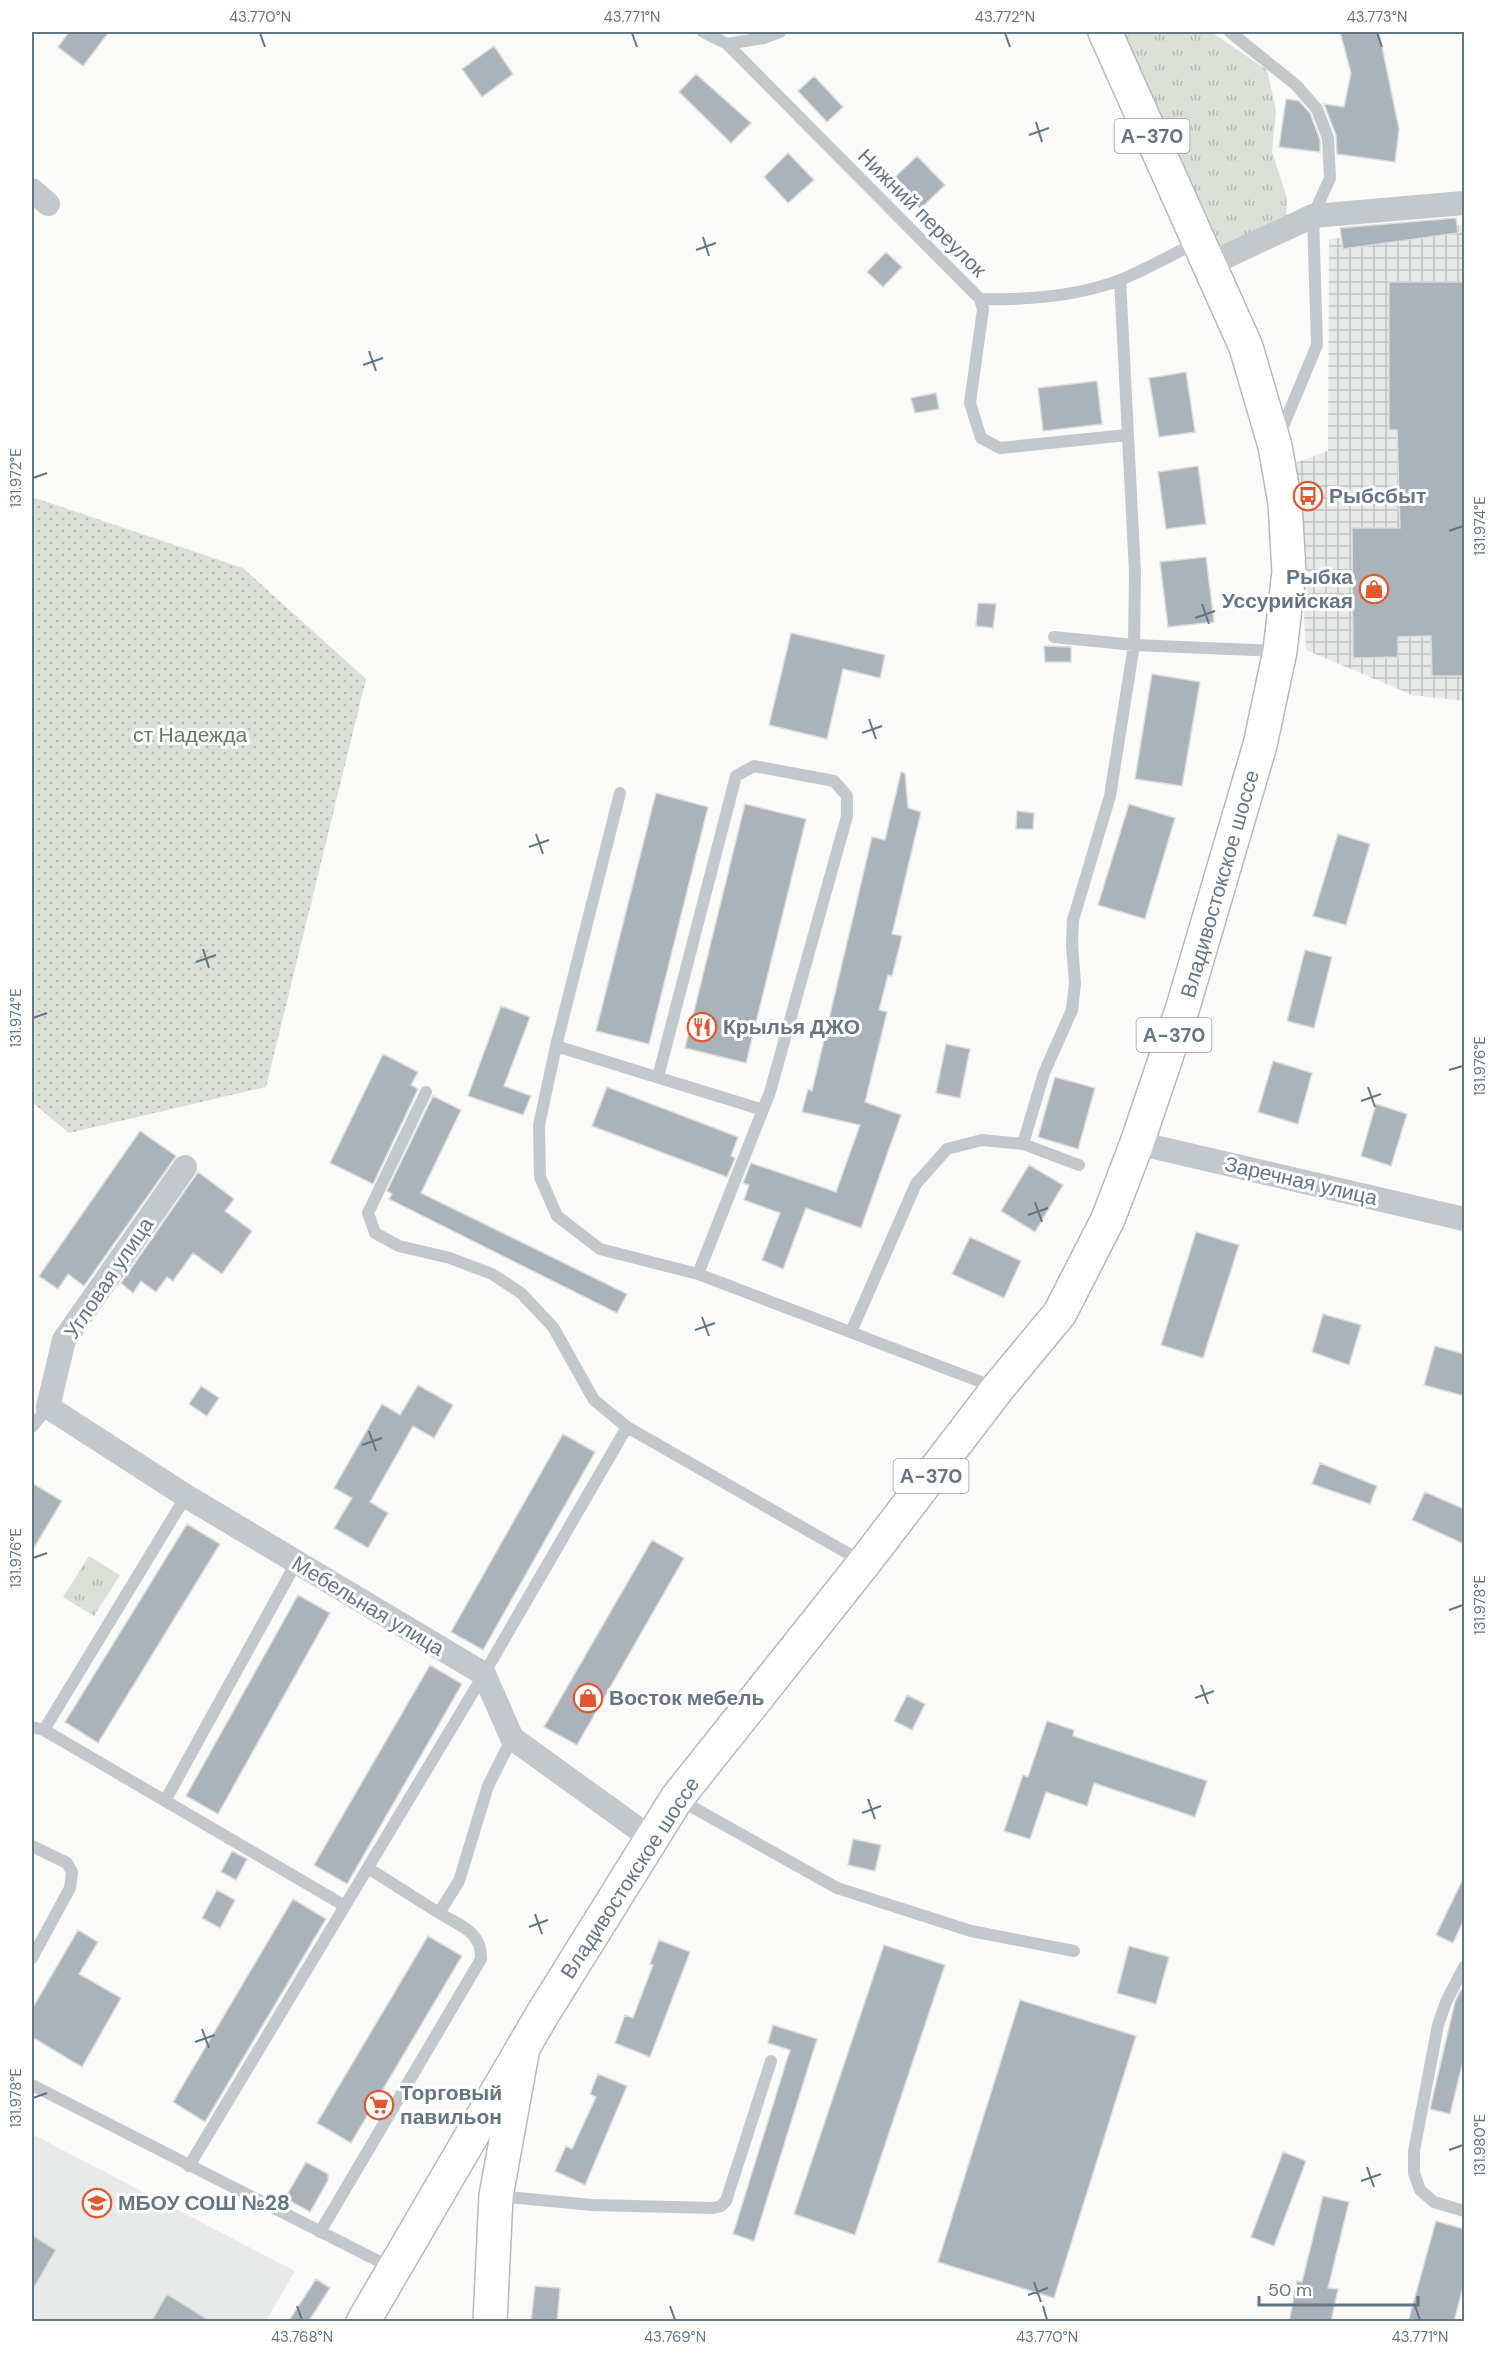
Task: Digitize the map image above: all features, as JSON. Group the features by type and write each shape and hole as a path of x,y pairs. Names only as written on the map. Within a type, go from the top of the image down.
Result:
{"main road":[{"name":"Владивостокское шоссе","path":"363,2322 523,2047 677,1798 864,1563 998,1388 1060,1313 1108,1219 1137,1143 1183,1007 1260,745 1280,651 1289,572 1285,503 1275,446 1246,347 1105,32"},
{"path":"490,2322 496,2196 523,2047"}],"street":[{"path":"1205,252 1313,216 1464,203"},
{"name":"Заречная улица","path":"1137,1143 1464,1219"},
{"name":"Угловая улица","path":"48,1407 64,1340 185,1167"},
{"name":"Мебельная улица","path":"48,1407 186,1496 484,1674"},
{"path":"484,1674 512,1738 652,1839"}],"lane":[{"name":"Нижний переулок","path":"703,32 727,44 980,299 983,309 970,403 981,438 1000,448 1127,435"},
{"path":"727,44 764,38 780,32"},
{"path":"1230,32 1296,85 1317,109 1328,138 1330,178 1313,216 1317,345 1275,446"},
{"path":"980,299 1024,300 1084,291 1205,252"},
{"path":"1023,1144 1044,1073 1072,1010 1075,983 1073,920 1110,796 1134,645 1135,572 1120,280"},
{"path":"1054,638 1134,645 1280,651"},
{"path":"658,1077 736,776 754,766 834,781 847,796 847,816 770,1092 698,1274"},
{"path":"620,793 556,1046 539,1125 540,1177 557,1216 600,1249 698,1274 998,1388"},
{"path":"556,1046 763,1110"},
{"path":"426,1092 368,1213 375,1233 399,1246 450,1258 492,1274 521,1293 553,1326 594,1400 627,1427 864,1563"},
{"path":"851,1332 916,1184 947,1149 982,1140 1023,1144 1079,1165"},
{"name":"Угловая улица","path":"32,1426 48,1407"},
{"path":"189,2166 484,1674 627,1427"},
{"path":"186,1496 38,1728 345,1906"},
{"path":"165,1801 296,1563"},
{"path":"439,1913 459,1881 488,1786 512,1738"},
{"path":"677,1798 837,1888 971,1931 1074,1951"},
{"path":"32,1846 66,1863 72,1872 70,1888 32,1958"},
{"path":"320,2232 481,1959 481,1946 475,1935 368,1868"},
{"path":"1464,1966 1446,2002 1438,2025 1414,2151 1414,2173 1420,2190 1434,2202 1464,2211"},
{"path":"496,2196 592,2205 713,2208 721,2206 726,2200 771,2061"},
{"path":"32,2085 393,2269"}],"shaded area":[{"path":"1464,225 1464,701 1412,695 1306,650 1295,463 1328,451 1329,239"},
{"name":"МБОУ СОШ №28","path":"32,2134 295,2271 266,2321 32,2321"}],"green space":[{"path":"1121,32 1211,32 1267,70 1276,110 1272,152 1287,198 1286,219 1222,249"},
{"name":"ст Надежда","path":"32,497 243,568 366,679 266,1087 69,1133 32,1102"},
{"path":"89,1556 120,1575 94,1616 63,1597"}],"building":[{"path":"69,32 109,32 83,66 58,47"},
{"path":"1340,32 1379,32 1399,129 1395,162 1337,154 1336,135 1324,104 1344,107 1351,73"},
{"path":"494,46 513,74 482,97 462,69"},
{"path":"696,74 751,123 731,143 679,92"},
{"path":"814,76 843,107 827,122 798,91"},
{"path":"1286,99 1299,101 1310,113 1320,140 1320,152 1279,147"},
{"path":"788,153 814,180 788,203 764,177"},
{"path":"917,156 945,185 920,209 892,180"},
{"path":"1456,218 1458,233 1343,249 1340,228"},
{"path":"886,252 902,267 883,287 867,272"},
{"path":"1389,282 1464,282 1464,676 1432,676 1431,636 1398,637 1398,657 1353,658 1352,528 1400,528 1397,430 1389,430"},
{"path":"1186,372 1195,432 1159,437 1149,378"},
{"path":"1097,381 1102,424 1043,431 1038,388"},
{"path":"936,393 939,409 915,413 911,398"},
{"path":"1198,466 1206,524 1166,529 1158,472"},
{"path":"1206,557 1214,622 1168,627 1160,562"},
{"path":"978,603 996,604 993,628 976,626"},
{"path":"791,633 885,655 880,678 843,669 827,739 769,725"},
{"path":"1044,646 1071,647 1071,662 1045,662"},
{"path":"1152,674 1200,682 1182,786 1135,779"},
{"path":"901,772 905,773 908,808 921,812 892,934 902,936 892,976 888,975 879,1010 887,1012 865,1102 901,1115 861,1228 806,1208 783,1269 762,1260 780,1213 744,1200 749,1185 743,1183 751,1163 836,1192 860,1125 802,1112 808,1089 812,1091 872,837 885,840"},
{"path":"656,793 708,807 649,1044 596,1031"},
{"path":"745,804 806,819 746,1063 685,1048"},
{"path":"1129,804 1175,818 1145,919 1098,905"},
{"path":"1017,811 1034,813 1033,829 1016,829"},
{"path":"1338,834 1370,844 1346,925 1313,916"},
{"path":"1305,950 1332,957 1314,1028 1287,1021"},
{"path":"501,1006 530,1017 504,1086 531,1096 523,1115 468,1096"},
{"path":"946,1044 970,1049 960,1098 936,1093"},
{"path":"383,1054 418,1072 411,1085 418,1089 373,1184 330,1163"},
{"path":"1273,1061 1312,1073 1298,1124 1258,1112"},
{"path":"1055,1077 1095,1088 1078,1149 1038,1137"},
{"path":"607,1087 738,1137 731,1156 735,1158 727,1177 592,1126"},
{"path":"433,1096 461,1110 421,1193 627,1294 617,1313 389,1199 392,1194 387,1191"},
{"path":"1376,1104 1407,1114 1391,1166 1361,1156"},
{"path":"140,1131 176,1156 84,1286 68,1274 58,1289 39,1276"},
{"path":"1029,1165 1063,1185 1035,1232 1001,1211"},
{"path":"198,1172 234,1199 225,1211 252,1231 222,1274 193,1253 173,1281 167,1277 156,1292 141,1281 133,1293 121,1283"},
{"path":"1196,1232 1239,1245 1203,1358 1161,1345"},
{"path":"970,1237 1021,1261 1004,1298 952,1274"},
{"path":"1323,1314 1361,1325 1349,1365 1312,1352"},
{"path":"1435,1346 1464,1354 1464,1396 1424,1385"},
{"path":"418,1385 453,1405 434,1438 413,1426 370,1502 388,1513 368,1548 334,1528 352,1498 334,1488 382,1404 400,1415"},
{"path":"201,1386 219,1398 207,1416 189,1404"},
{"path":"563,1434 595,1452 483,1650 451,1632"},
{"path":"1320,1463 1377,1486 1370,1504 1312,1484"},
{"path":"32,1483 62,1501 32,1551"},
{"path":"1425,1492 1464,1509 1464,1544 1412,1520"},
{"path":"187,1524 220,1544 98,1743 65,1722"},
{"path":"652,1540 684,1558 577,1745 544,1727"},
{"path":"298,1595 330,1613 218,1814 186,1796"},
{"path":"430,1665 462,1684 347,1884 314,1865"},
{"path":"907,1695 925,1704 912,1730 894,1721"},
{"path":"1047,1721 1074,1730 1073,1736 1207,1781 1195,1817 1094,1783 1087,1806 1046,1792 1030,1839 1004,1831 1023,1775 1028,1777"},
{"path":"853,1839 881,1845 875,1871 848,1865"},
{"path":"232,1851 247,1859 236,1880 221,1872"},
{"path":"1464,1877 1464,1919 1453,1943 1436,1935"},
{"path":"217,1890 235,1900 220,1928 202,1918"},
{"path":"293,1899 326,1919 205,2122 173,2102"},
{"path":"78,1930 98,1942 79,1974 121,1998 82,2067 32,2037 32,2009"},
{"path":"428,1936 462,1956 351,2143 317,2123"},
{"path":"659,1940 690,1952 650,2057 615,2043 625,2015 633,2018 653,1965 650,1964"},
{"path":"884,1945 945,1965 855,2235 794,2214"},
{"path":"1129,1946 1169,1957 1156,2004 1117,1993"},
{"path":"1461,1990 1464,1991 1464,2057 1450,2114 1430,2109 1455,2002"},
{"path":"1020,2000 1136,2036 1054,2298 938,2262"},
{"path":"773,2025 817,2039 754,2241 733,2234 790,2050 768,2043"},
{"path":"598,2074 627,2086 585,2185 555,2171 566,2146 572,2149 596,2097 590,2094"},
{"path":"1283,2152 1306,2161 1274,2246 1251,2237"},
{"path":"306,2162 328,2174 328,2180 310,2212 285,2198"},
{"path":"1323,2196 1349,2202 1328,2288 1338,2289 1331,2322 1289,2322 1297,2281 1302,2282"},
{"path":"1436,2221 1464,2229 1464,2283 1454,2322 1408,2322"},
{"path":"32,2235 56,2250 32,2291"},
{"path":"316,2279 330,2288 316,2310 308,2322 288,2322"},
{"path":"535,2286 560,2288 557,2322 531,2322"},
{"path":"167,2294 212,2322 151,2322"}],"place":[{"name":"Рыбсбыт","path":"1308,496"},
{"name":"Рыбка Уссурийская","path":"1374,589"},
{"name":"Крылья ДЖО","path":"702,1027"},
{"name":"Восток мебель","path":"588,1698"},
{"name":"Торговый павильон","path":"379,2105"},
{"name":"МБОУ СОШ №28","path":"97,2203"}]}
